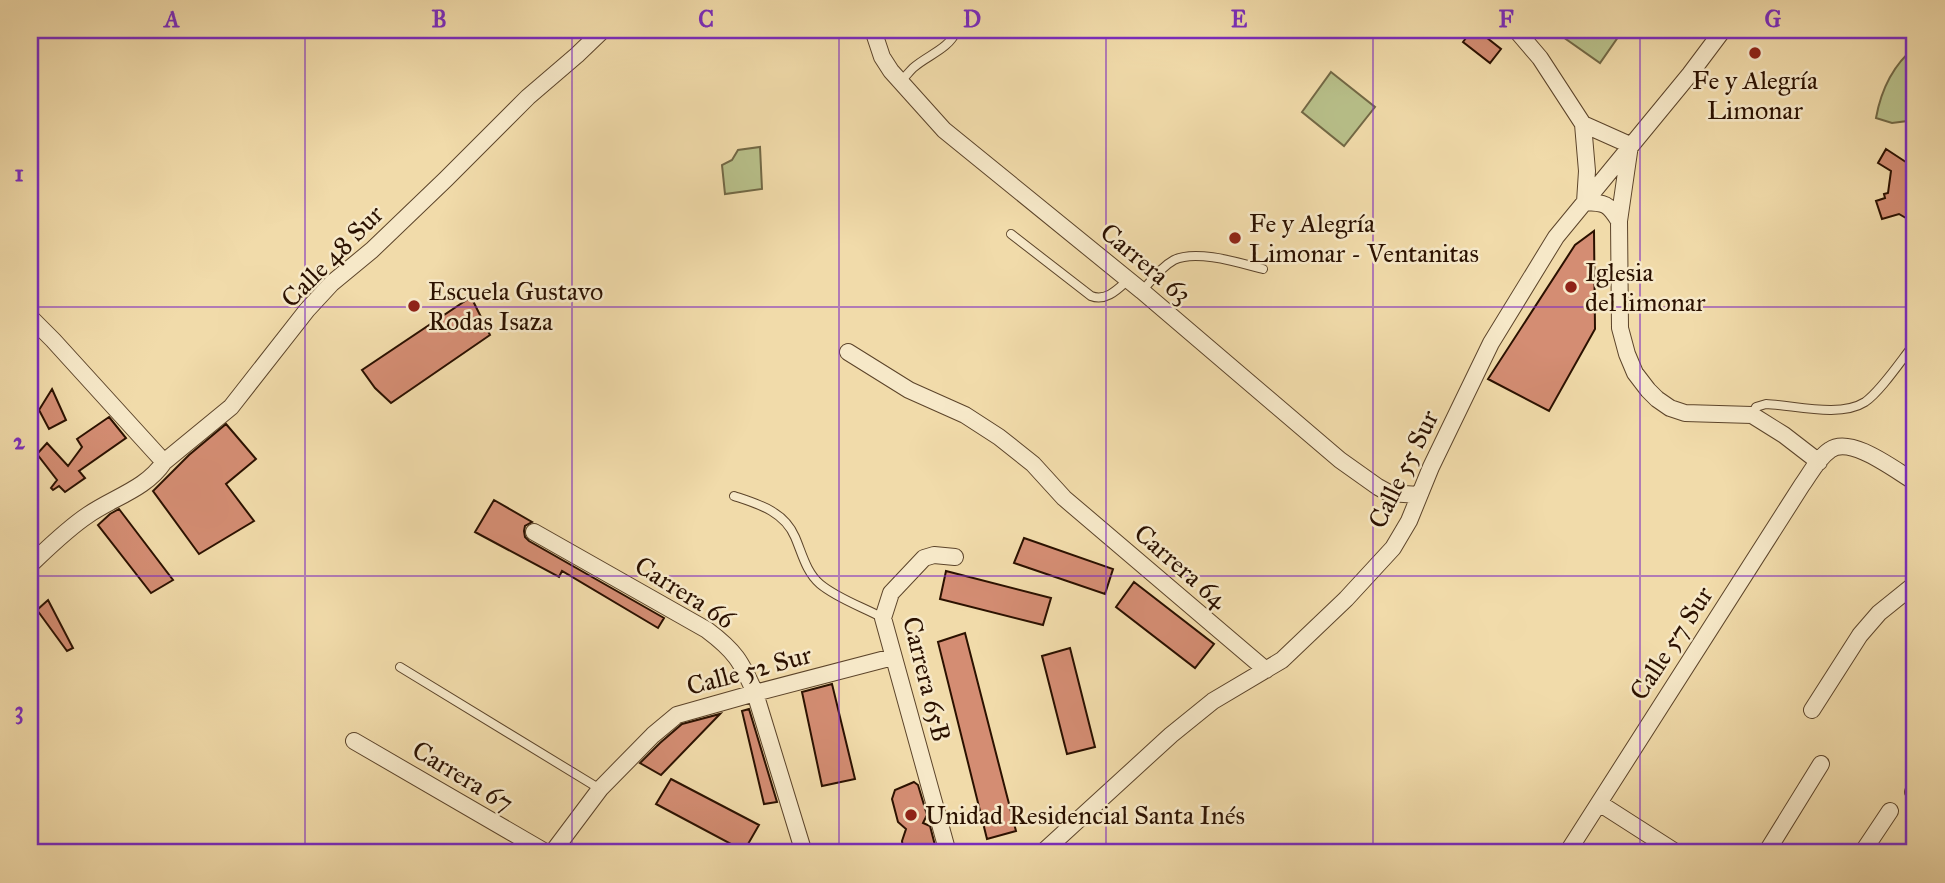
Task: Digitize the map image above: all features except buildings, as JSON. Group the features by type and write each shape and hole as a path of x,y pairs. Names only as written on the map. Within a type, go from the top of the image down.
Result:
{"street":[{"name":"Calle 48 Sur","path":"30,565 91,513 138,487 231,407 307,310 332,283 372,250 528,97 603,30"},
{"name":"Carrera 63","path":"873,30 882,57 944,130 1142,291 1314,438 1389,493 1419,495"},
{"path":"1516,30 1540,58 1583,124 1587,171 1585,202 1602,203 1611,208 1619,220"},
{"name":"Calle 55 Sur","path":"1042,853 1171,735 1213,701 1282,660 1315,631 1393,548 1409,522 1430,467 1490,343 1556,237 1723,30"},
{"path":"1583,124 1630,145 1619,220 1620,328 1635,373 1657,399 1670,408 1685,413 1752,415 1819,462 1830,450 1842,445 1858,449 1915,482"},
{"path":"30,317 164,462"},
{"name":"Carrera 64","path":"848,352 909,390 965,415 999,437 1033,464 1064,498 1266,670"},
{"name":"Calle 57 Sur","path":"1567,853 1819,462"},
{"name":"Carrera 66","path":"534,532 708,630 729,646 744,668 755,693 804,853"},
{"name":"Carrera 65B","path":"948,853 883,618 891,593 924,558 934,555 954,557"},
{"path":"1812,709 1860,635 1879,613 1915,584"},
{"name":"Calle 52 Sur","path":"550,853 600,789 653,735 677,715 893,657"},
{"name":"Carrera 67","path":"354,741 550,853"},
{"path":"1766,853 1821,764"},
{"path":"1599,803 1677,853"},
{"path":"1862,853 1890,811"}],"lane":[{"path":"901,81 912,68 944,48 957,30"},
{"path":"1011,234 1097,299 1116,291 1128,280"},
{"path":"1142,291 1162,269 1176,259 1194,256 1227,260 1263,269"},
{"path":"1752,415 1756,407 1766,404 1837,410 1857,406 1876,391 1915,343"},
{"path":"734,496 758,503 786,522 794,534 802,557 821,585 883,618"},
{"path":"400,667 600,789"}],"green space":[{"path":"1568,30 1623,30 1600,63 1563,37"},
{"path":"1915,47 1915,120 1892,123 1876,118 1889,79 1900,62"},
{"path":"1331,72 1375,107 1344,146 1302,112"},
{"path":"760,147 762,189 725,194 722,165 732,160 738,150"}],"place":[{"name":"Fe y Alegría Limonar","path":"1755,53"},
{"name":"Fe y Alegría Limonar - Ventanitas","path":"1235,238"},
{"name":"Iglesia del limonar","path":"1571,287"},
{"name":"Escuela Gustavo Rodas Isaza","path":"414,306"},
{"name":"Unidad Residencial Santa Inés","path":"911,815"}]}
